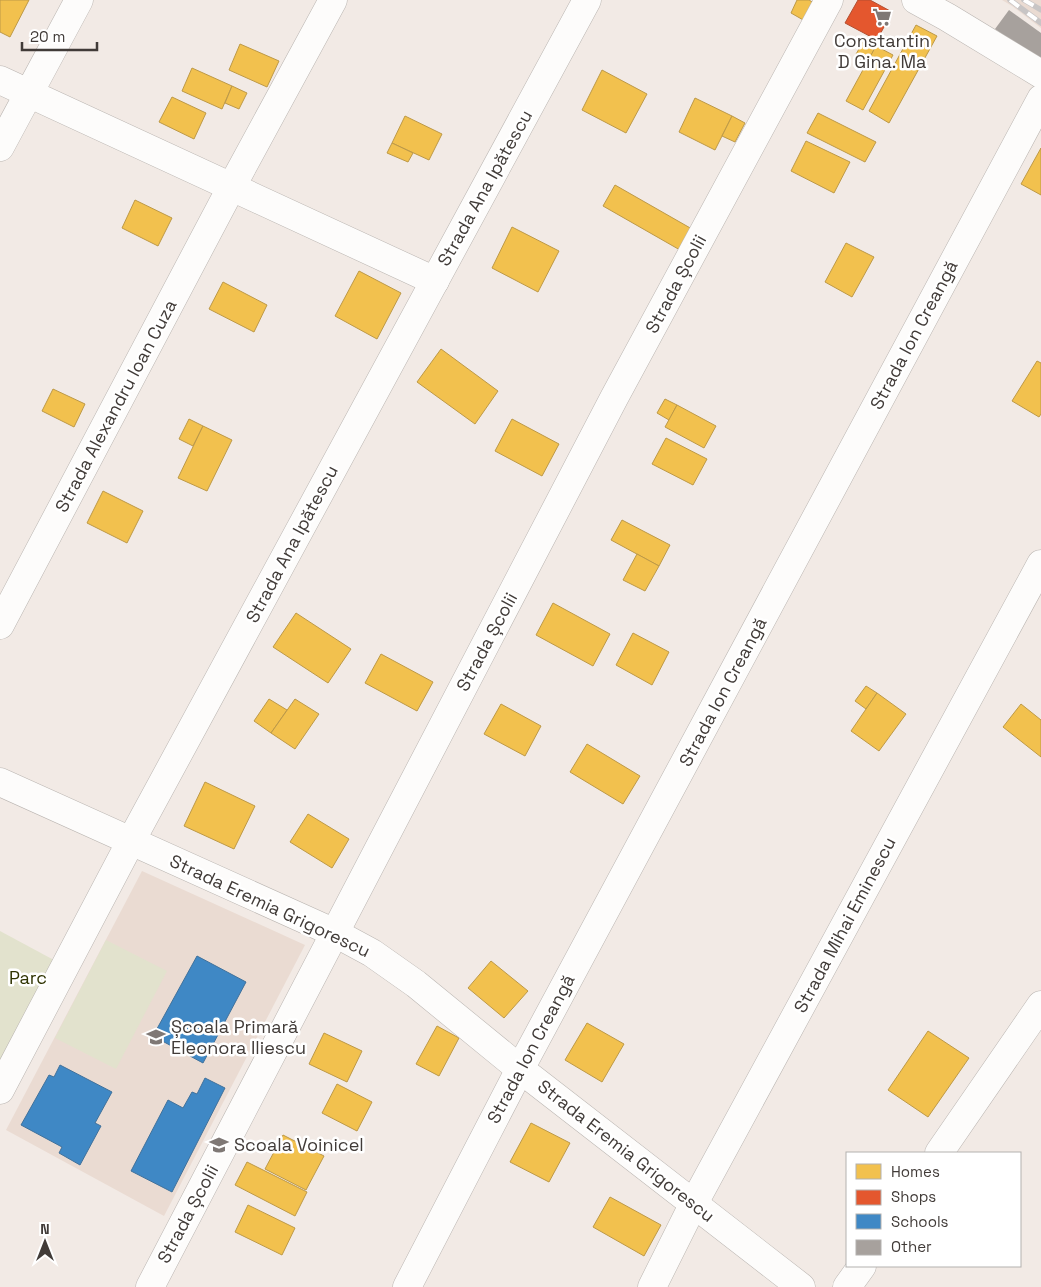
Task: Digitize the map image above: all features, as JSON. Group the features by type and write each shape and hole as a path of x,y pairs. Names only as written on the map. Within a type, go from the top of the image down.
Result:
{"street":[{"path":"0,146 79,0"},
{"name":"Strada Alexandru Ioan Cuza","path":"0,625 232,186 333,0"},
{"name":"Strada Ana Ipătescu","path":"0,1090 131,842 587,0"},
{"name":"Strada Școlii","path":"150,1287 614,398 829,0"},
{"path":"916,0 1041,74"},
{"path":"0,80 435,281"},
{"name":"Strada Ion Creangă","path":"407,1287 520,1069 1041,99"},
{"name":"Strada Mihai Eminescu","path":"652,1287 694,1203 1041,564"},
{"name":"Strada Eremia Grigorescu","path":"0,782 335,934 372,954 416,984 520,1069 801,1287"},
{"path":"940,1152 1041,1005"},
{"path":"847,1287 861,1267"}],"shaded area":[{"path":"1002,0 1041,0 1041,28 1012,6"},
{"name":"Școala Primară Eleonora Iliescu","path":"142,871 305,945 164,1216 6,1130"}],"green space":[{"name":"Parc","path":"0,931 65,966 0,1090"},
{"path":"106,940 167,971 116,1069 55,1038"}],"building: Homes":[{"path":"0,0 29,0 10,37 0,32"},
{"path":"797,0 809,0 814,3 805,21 791,13"},
{"path":"916,25 937,36 889,123 869,111"},
{"path":"864,40 876,46 867,63 855,56"},
{"path":"240,44 279,61 267,87 229,70"},
{"path":"876,46 893,55 863,110 846,101"},
{"path":"192,68 232,86 222,109 182,91"},
{"path":"602,70 647,94 626,133 582,110"},
{"path":"232,86 247,93 239,109 225,103"},
{"path":"172,97 206,113 194,139 159,122"},
{"path":"695,98 732,116 715,150 679,132"},
{"path":"818,113 876,142 865,162 807,133"},
{"path":"405,116 442,134 429,160 392,143"},
{"path":"732,116 745,123 735,142 722,136"},
{"path":"806,141 850,162 834,193 791,171"},
{"path":"392,143 413,153 408,162 387,153"},
{"path":"1041,148 1041,195 1021,184"},
{"path":"615,185 692,229 680,250 603,206"},
{"path":"135,200 172,218 158,246 122,228"},
{"path":"512,227 559,251 538,292 492,268"},
{"path":"846,243 874,257 852,297 825,282"},
{"path":"359,271 401,293 377,339 335,316"},
{"path":"223,282 267,305 254,332 209,309"},
{"path":"441,349 498,391 475,424 417,382"},
{"path":"1037,361 1041,363 1041,414 1039,417 1012,401"},
{"path":"53,389 85,404 74,427 42,411"},
{"path":"665,399 677,405 669,420 657,413"},
{"path":"677,405 716,426 704,448 665,427"},
{"path":"189,419 203,426 193,446 179,439"},
{"path":"512,419 559,444 542,476 495,451"},
{"path":"203,426 232,440 207,491 178,478"},
{"path":"666,438 707,459 693,485 652,464"},
{"path":"103,491 143,511 127,543 87,523"},
{"path":"622,520 670,545 659,566 611,540"},
{"path":"637,554 659,566 645,591 623,580"},
{"path":"553,603 610,634 593,666 536,635"},
{"path":"296,613 351,649 328,683 273,647"},
{"path":"633,633 669,652 652,685 616,665"},
{"path":"381,654 433,682 417,711 365,683"},
{"path":"866,686 877,693 866,709 855,701"},
{"path":"877,693 906,714 879,751 851,731"},
{"path":"269,699 287,710 271,733 254,721"},
{"path":"295,699 319,714 295,749 271,733"},
{"path":"501,704 541,726 525,756 484,734"},
{"path":"1021,704 1041,720 1041,757 1003,727"},
{"path":"587,744 640,776 623,804 570,772"},
{"path":"205,782 255,806 234,849 184,826"},
{"path":"308,814 349,839 332,868 290,842"},
{"path":"491,961 528,991 504,1018 468,988"},
{"path":"587,1023 624,1044 602,1082 565,1060"},
{"path":"437,1026 459,1038 439,1076 416,1064"},
{"path":"928,1031 969,1058 928,1117 888,1090"},
{"path":"324,1033 362,1051 347,1082 309,1064"},
{"path":"337,1084 372,1102 357,1131 322,1113"},
{"path":"531,1123 570,1143 549,1182 510,1162"},
{"path":"283,1135 324,1156 306,1190 265,1169"},
{"path":"247,1162 307,1192 295,1216 235,1185"},
{"path":"610,1197 661,1225 644,1256 593,1227"},
{"path":"248,1205 295,1228 282,1255 235,1232"}],"building: Shops":[{"path":"858,0 870,0 892,12 877,40 845,23"}],"building: Schools":[{"path":"197,956 246,982 203,1063 153,1036"},
{"path":"60,1065 112,1092 95,1123 101,1126 80,1165 59,1153 62,1147 21,1125 49,1075 54,1077"},
{"path":"205,1078 225,1088 172,1192 131,1171 168,1100 183,1108 192,1092 197,1094"}],"building: Other":[{"path":"1009,10 1041,33 1041,63 995,29"}],"railway":[{"path":"1010,0 1041,23"},
{"path":"1024,0 1041,10"}],"place":[{"name":"Constantin D Gina. Ma","path":"882,17"},
{"name":"Școala Primară Eleonora Iliescu","path":"156,1037"},
{"name":"Scoala Voinicel","path":"219,1145"}]}
